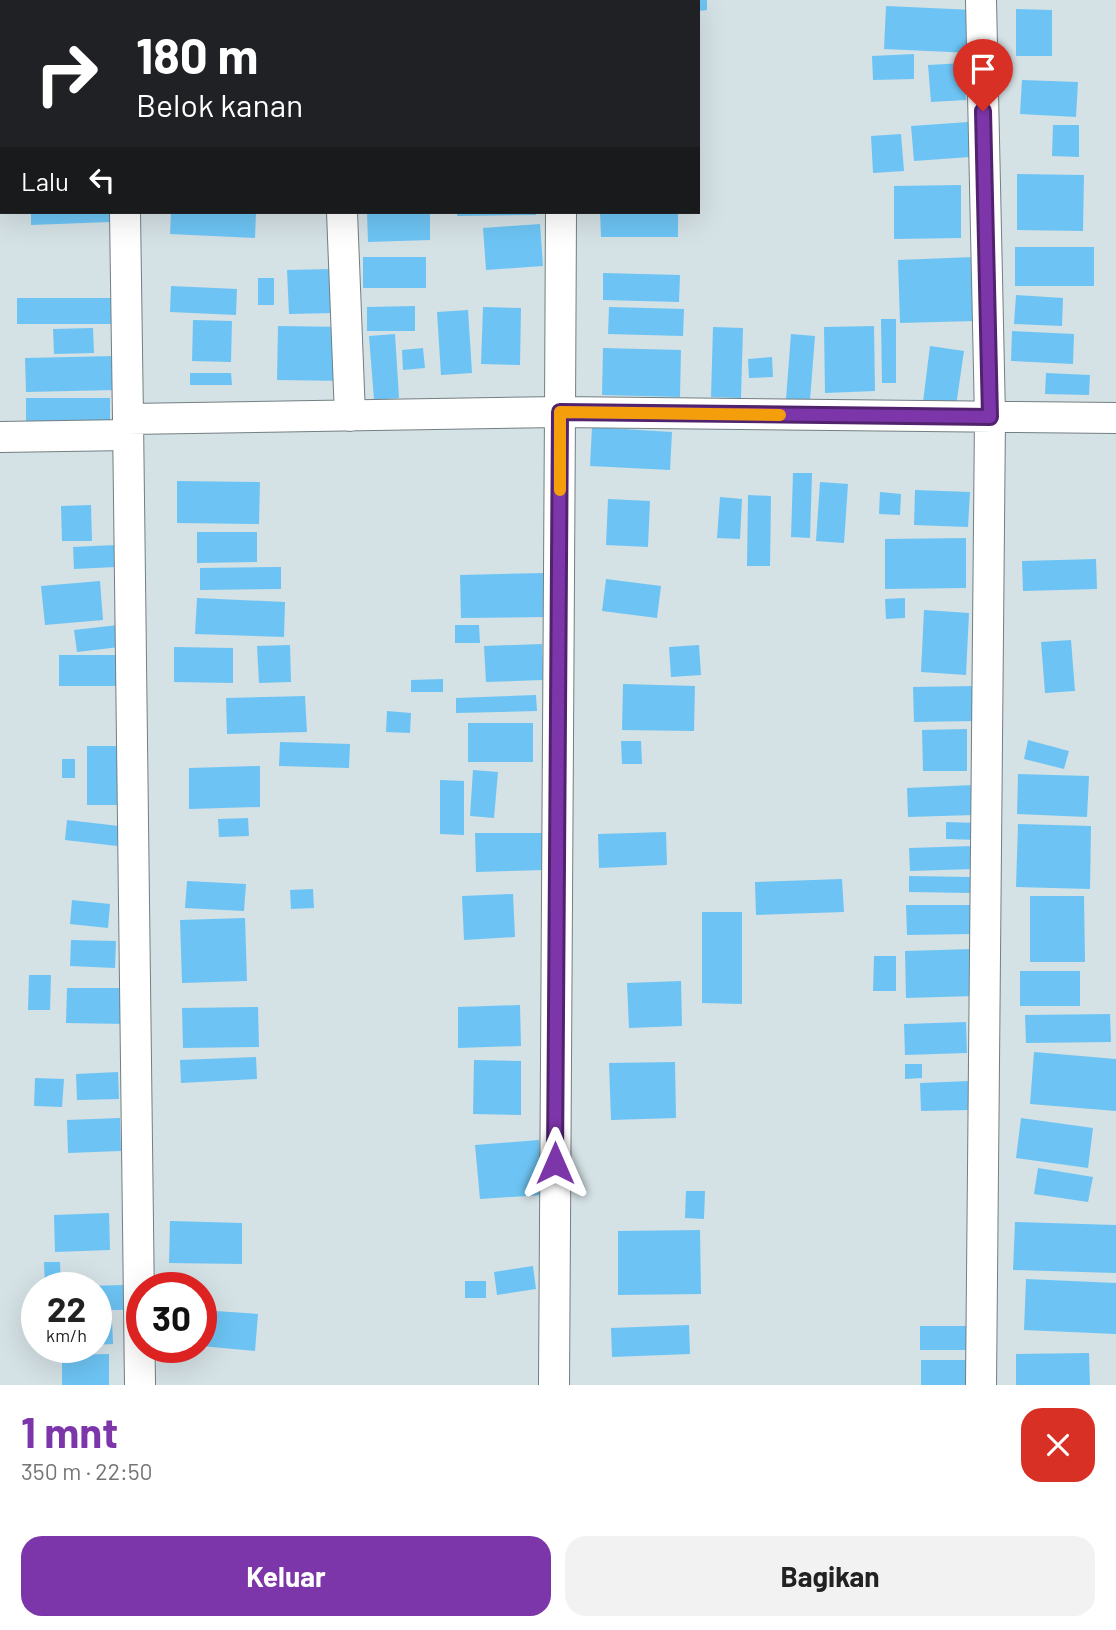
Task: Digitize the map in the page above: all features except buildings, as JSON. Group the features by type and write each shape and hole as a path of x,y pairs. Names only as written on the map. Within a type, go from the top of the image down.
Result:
{"street":[{"path":"981,0 990,417 981,1385"},
{"path":"125,214 140,1385"},
{"path":"342,214 350,416"},
{"path":"554,1385 561,214"},
{"path":"0,437 128,427 350,416 560,412 1116,418"}],"slow traffic":[{"path":"560,490 560,412 780,415"}],"route":[{"path":"555,1163 560,412 990,417 983,111"}]}
